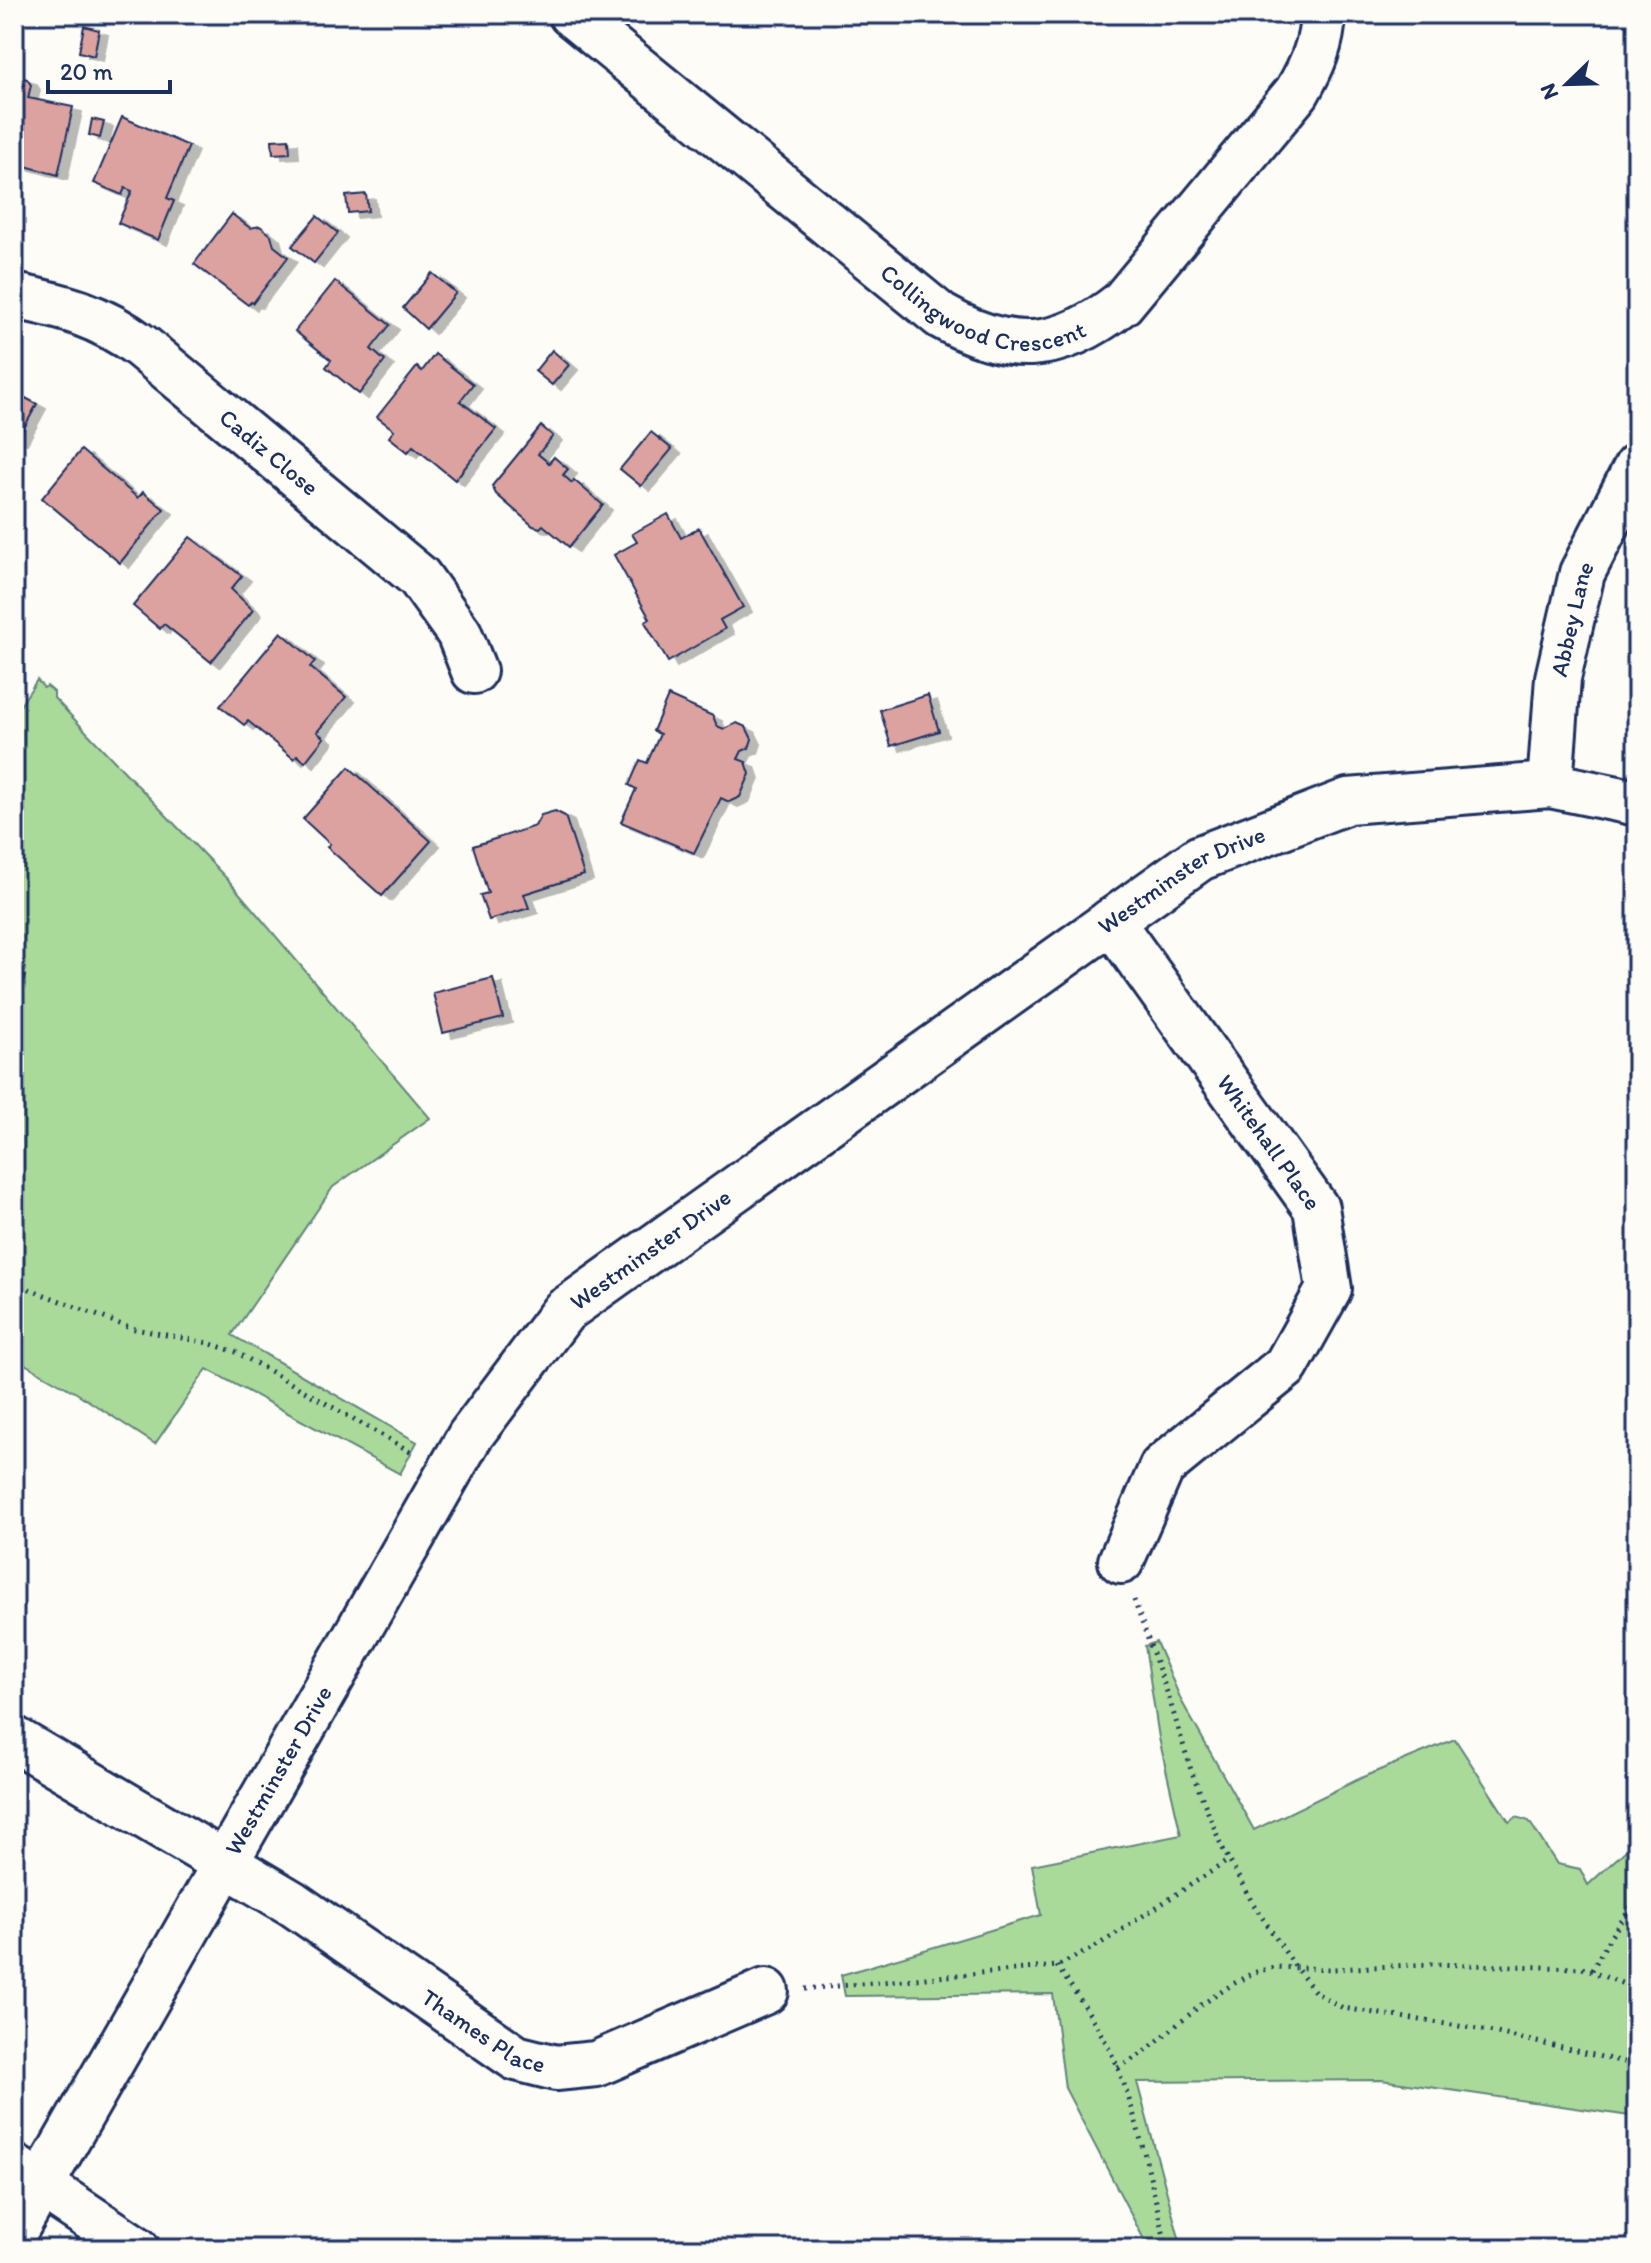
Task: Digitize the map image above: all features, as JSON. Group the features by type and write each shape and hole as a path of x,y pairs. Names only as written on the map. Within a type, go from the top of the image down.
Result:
{"street":[{"name":"Collingwood Crescent","path":"571,14 941,316 968,331 996,341 1026,344 1055,340 1080,330 1122,303 1297,92 1311,69 1320,44 1323,14"},
{"name":"Cadiz Close","path":"14,296 88,315 141,346 419,577 459,633 474,671"},
{"name":"Abbey Lane","path":"1550,785 1558,678 1582,573 1637,466"},
{"name":"Westminster Drive","path":"14,2232 28,2175 226,1863 470,1436 564,1311 1200,858 1348,801 1550,785 1637,803"},
{"name":"Whitehall Place","path":"1111,921 1316,1208 1329,1289 1286,1366 1162,1467 1121,1561"},
{"name":"Thames Place","path":"14,1739 292,1903 502,2050 535,2064 556,2068 596,2064 766,1991"},
{"path":"28,2175 137,2249"}],"path":[{"path":"14,945 24,971 23,977 14,985"},
{"path":"14,1283 130,1328 208,1343 236,1352 448,1473"},
{"path":"1121,1561 1205,1809 1252,1902 1316,1993 1343,2008 1484,2030 1637,2065"},
{"path":"766,1991 857,1986 1057,1966 1095,1947 1229,1860"},
{"path":"1592,1970 1637,1899"},
{"path":"1118,2068 1158,2042 1201,2005 1263,1969 1432,1964 1582,1968 1637,1989"},
{"path":"1057,1966 1091,2018 1118,2068 1167,2249"}],"green space":[{"path":"37,680 44,688 47,686 54,692 54,698 229,881 430,1118 333,1187 232,1335 417,1442 400,1474 207,1369 155,1444 78,1394 14,1358 14,715"},
{"path":"1156,1642 1182,1702 1254,1830 1363,1777 1455,1739 1509,1822 1516,1817 1529,1821 1557,1864 1580,1869 1588,1885 1637,1840 1637,2117 1381,2080 1137,2082 1182,2249 1149,2249 1065,2088 1053,1994 845,1996 841,1975 1041,1915 1032,1865 1181,1835 1159,1738 1145,1646"}],"building":[{"path":"84,26 99,30 94,56 79,52"},
{"path":"14,76 27,79 31,85 28,98 73,107 58,175 14,163"},
{"path":"122,117 189,146 167,198 174,201 158,240 118,223 132,191 125,188 122,195 94,183"},
{"path":"92,119 104,122 100,138 89,135"},
{"path":"289,139 290,153 273,154 272,140"},
{"path":"366,194 368,211 348,213 346,196"},
{"path":"232,214 250,228 260,226 271,235 274,246 288,257 253,303 248,305 194,264"},
{"path":"317,216 338,233 314,263 292,246"},
{"path":"432,273 456,293 426,329 403,308"},
{"path":"335,281 390,325 371,349 385,361 359,394 326,367 331,360 295,331"},
{"path":"552,350 569,365 552,385 535,371"},
{"path":"435,354 473,384 460,401 496,429 455,480 413,446 408,452 389,437 394,430 377,417 417,367 422,371"},
{"path":"14,392 37,404 18,439 14,438"},
{"path":"541,426 553,436 538,454 549,463 554,457 568,469 563,475 572,483 574,480 603,505 569,547 543,525 540,528 533,526 496,494 492,486"},
{"path":"651,432 672,449 641,486 620,469"},
{"path":"81,450 138,498 143,492 164,509 120,563 42,498"},
{"path":"668,514 681,538 699,528 743,607 720,620 725,629 668,662 645,622 650,619 614,555 637,542 632,534"},
{"path":"190,537 242,576 231,589 253,610 211,662 164,624 160,629 133,606"},
{"path":"281,632 315,661 310,667 346,697 317,732 324,738 305,762 297,755 294,759 248,721 244,725 220,706"},
{"path":"928,695 939,731 891,746 880,710"},
{"path":"668,696 713,716 717,726 724,729 737,723 746,727 752,739 749,748 742,751 738,759 746,762 750,774 740,797 729,802 721,798 694,853 621,822 636,789 629,785 640,760 647,763 660,734 653,731"},
{"path":"349,767 431,841 382,896 327,847 330,844 303,819"},
{"path":"555,811 565,816 584,875 524,894 529,908 489,920 480,895 488,893 473,846 535,826 541,815"},
{"path":"493,978 503,1018 443,1033 433,993"}]}
